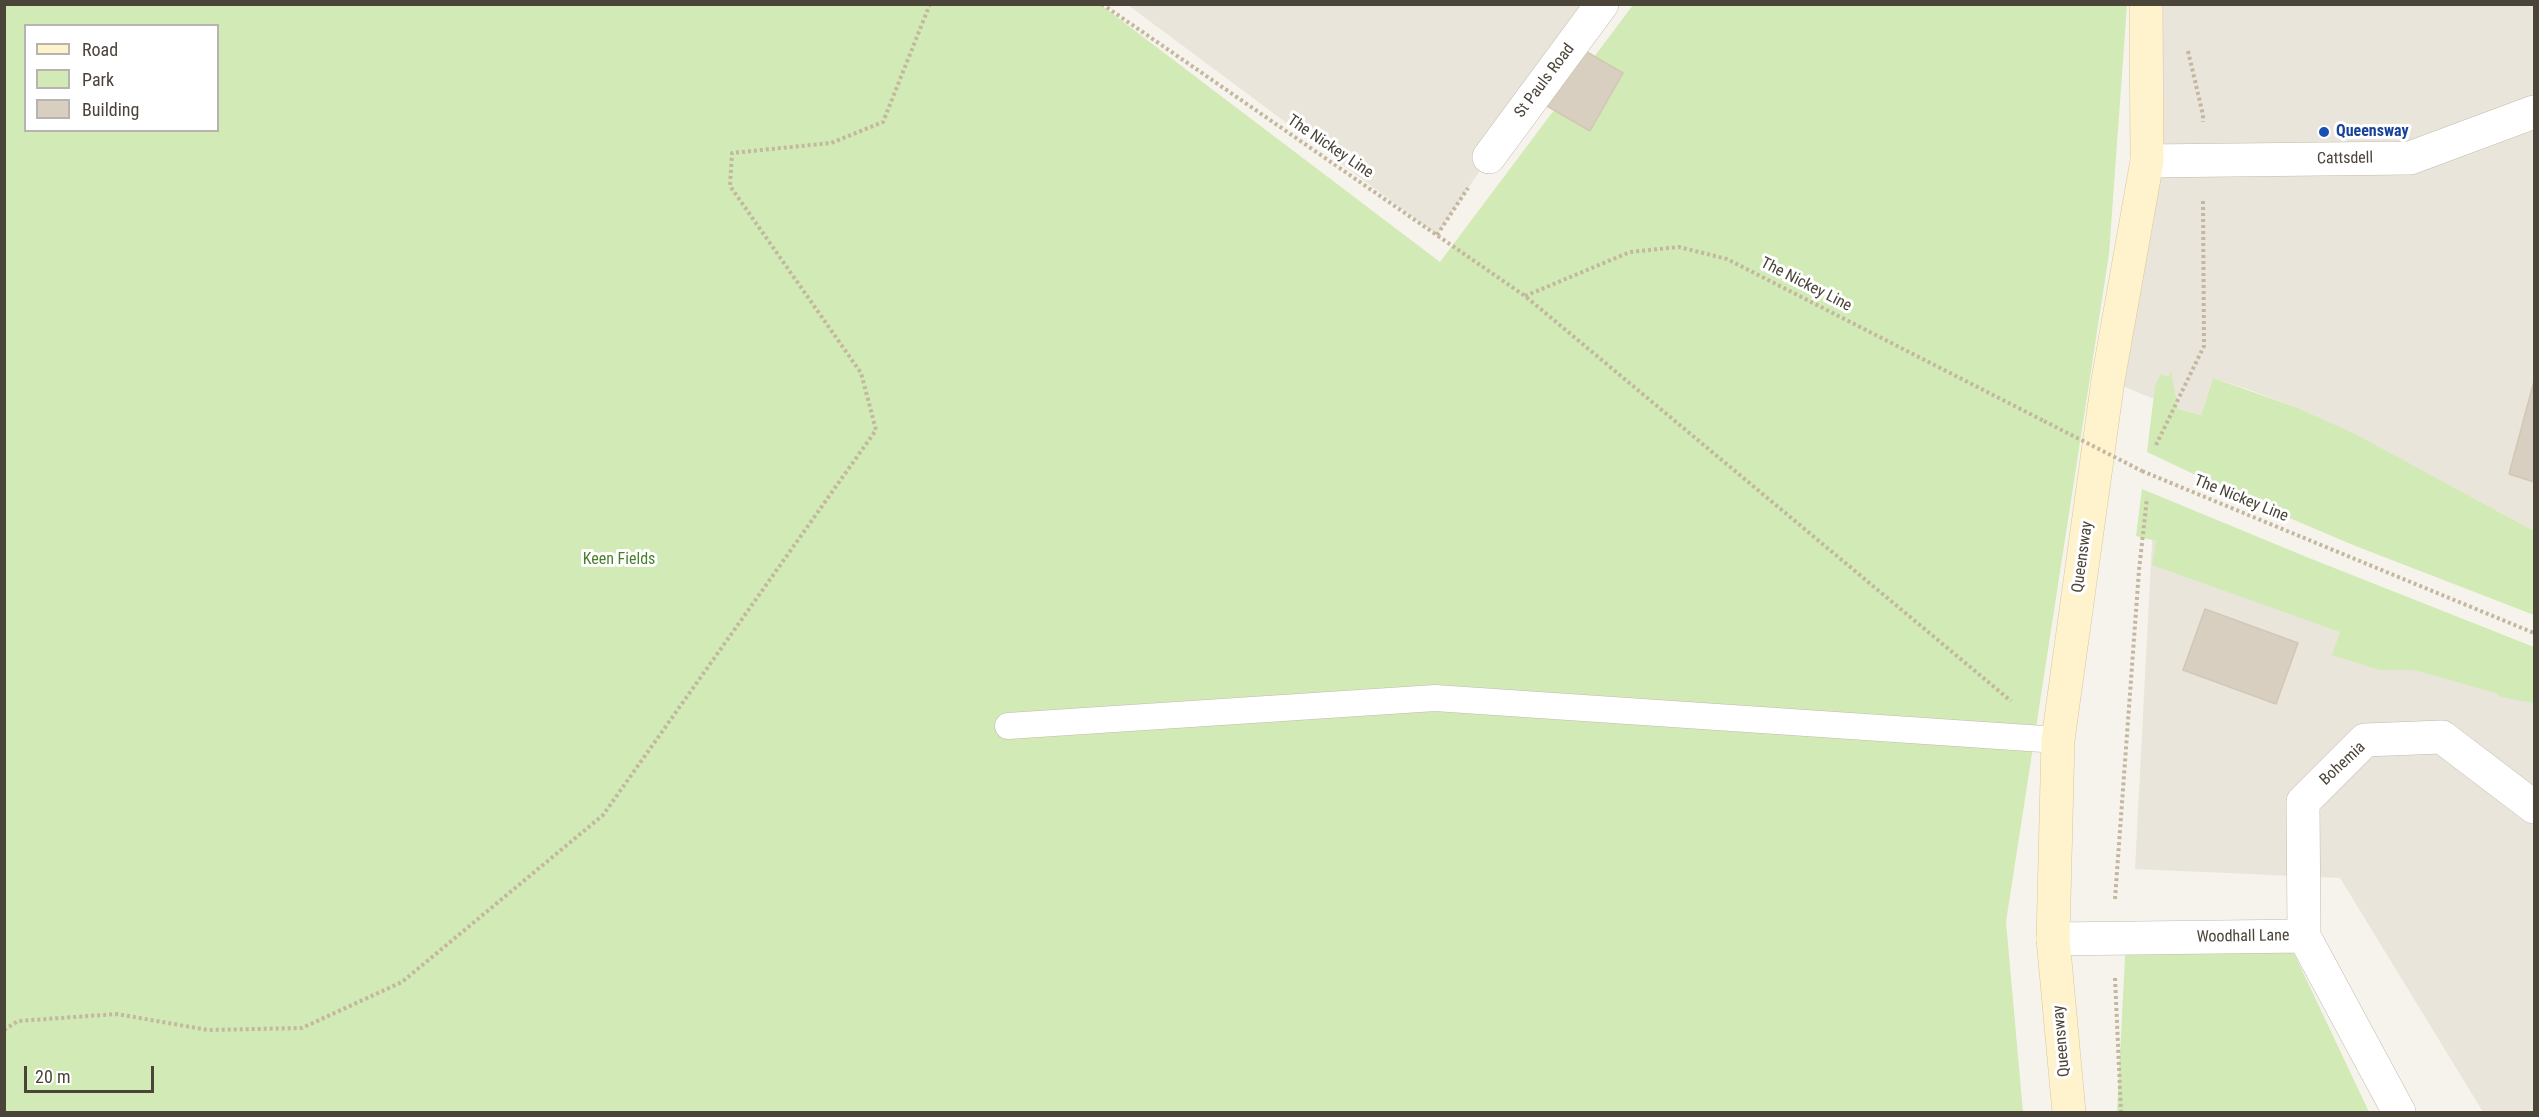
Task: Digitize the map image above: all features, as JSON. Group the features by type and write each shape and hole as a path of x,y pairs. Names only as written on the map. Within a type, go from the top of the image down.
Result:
{"main road":[{"name":"Queensway","path":"2069,1113 2053,939 2058,740 2108,380 2147,161 2146,4"}],"street":[{"name":"St Pauls Road","path":"1489,157 1602,4"},
{"name":"Cattsdell","path":"2147,161 2410,158 2535,112"},
{"name":"Bohemia","path":"2304,936 2303,802 2365,740 2442,736 2535,807"},
{"name":"Woodhall Lane","path":"2053,939 2304,936 2399,1113"}],"lane":[{"path":"1008,726 1434,698 2058,740"}],"path":[{"path":"4,1030 18,1021 117,1014 208,1030 302,1028 402,982 603,815 876,430 861,374 730,186 732,153 831,143 883,122 930,4"},
{"name":"The Nickey Line","path":"1102,4 1525,296 1630,252 1679,247 1727,259 2142,471 2535,633"},
{"path":"2156,445 2204,346 2201,161 2203,115 2187,49"},
{"path":"1437,235 1489,157"},
{"path":"1525,296 2012,701"},
{"path":"2121,1113 2112,939 2139,570 2147,498"}],"shaded area":[{"path":"1128,5 1602,5 1489,157 1437,235"},
{"path":"2146,5 2534,5 2534,531 2369,442 2298,408 2247,389 2213,378 2201,415 2178,409 2108,380 2147,161"},
{"path":"2154,503 2534,679 2534,1112 2483,1112 2340,878 2135,869"}],"green space":[{"name":"Keen Fields","path":"5,5 1101,5 1440,262 1633,5 2127,5 2109,254 2006,922 2023,1112 5,1112"},
{"path":"2171,371 2178,409 2201,415 2213,378 2298,408 2357,435 2534,531 2534,615 2353,545 2259,505 2147,452 2155,386 2161,374 2168,377"},
{"path":"2142,489 2534,647 2534,703 2501,697 2496,693 2414,670 2380,670 2332,655 2340,632 2152,565 2156,541 2136,536"},
{"path":"2283,930 2369,1112 2117,1112 2126,939"}],"building":[{"path":"1580,48 1623,73 1590,131 1547,106"},
{"path":"2534,381 2534,482 2509,474"},
{"path":"2205,609 2298,643 2276,704 2183,670"}],"place":[{"name":"Queensway","path":"2324,132"}]}
